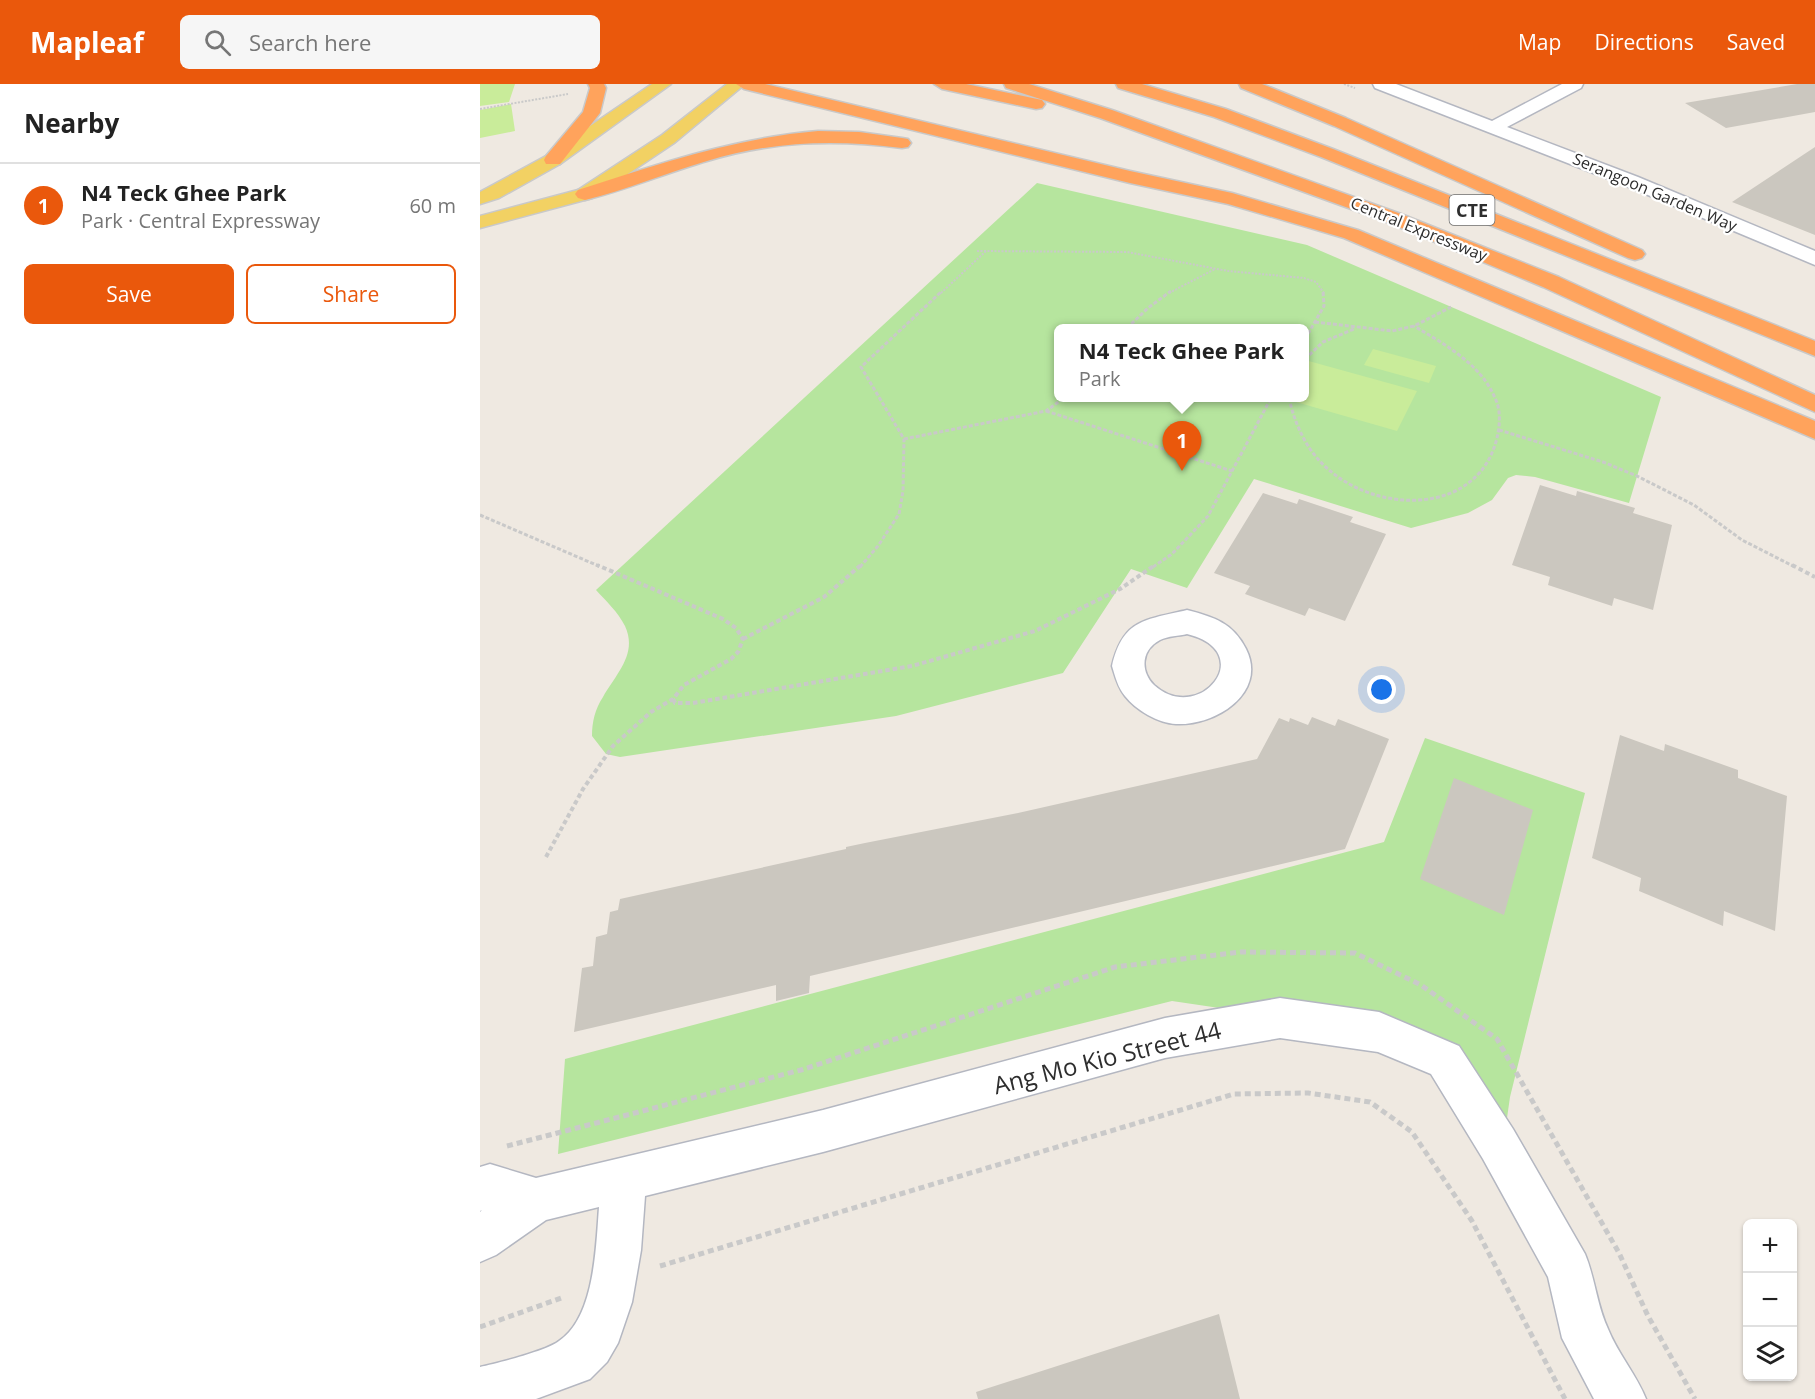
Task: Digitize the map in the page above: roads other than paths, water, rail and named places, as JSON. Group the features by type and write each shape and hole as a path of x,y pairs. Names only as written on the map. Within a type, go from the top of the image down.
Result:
{"highway":[{"path":"553,160 591,113 598,88 596,84"},
{"path":"744,84 1130,177 1232,199 1351,234 1815,431"},
{"path":"942,84 1075,112 1106,114"},
{"name":"Central Expressway","path":"1012,84 1106,114 1383,214 1551,282 1815,404"},
{"name":"Central Expressway","path":"1124,84 1220,113 1327,153 1815,349"},
{"path":"1247,84 1340,122 1651,261"},
{"path":"585,194 703,155 763,141 835,134 1130,177"},
{"path":"1684,276 1815,334"}],"main road":[{"path":"480,198 492,194 553,160 663,84"},
{"path":"480,222 585,194 668,139 736,84"}],"street":[{"name":"Serangoon Garden Way","path":"1381,84 1631,181 1815,259"},
{"path":"1494,127 1575,84"},
{"name":"Ang Mo Kio Street 44","path":"480,1239 536,1200 823,1131 1165,1038 1280,1018 1379,1032 1445,1060 1498,1144 1569,1270 1586,1338 1621,1399"},
{"path":"480,1392 506,1386 575,1360 593,1340 605,1317 615,1279 624,1179"},
{"path":"480,1189 490,1186 536,1200"}],"place":[{"name":"N4 Teck Ghee Park","path":"1182,471"}]}
